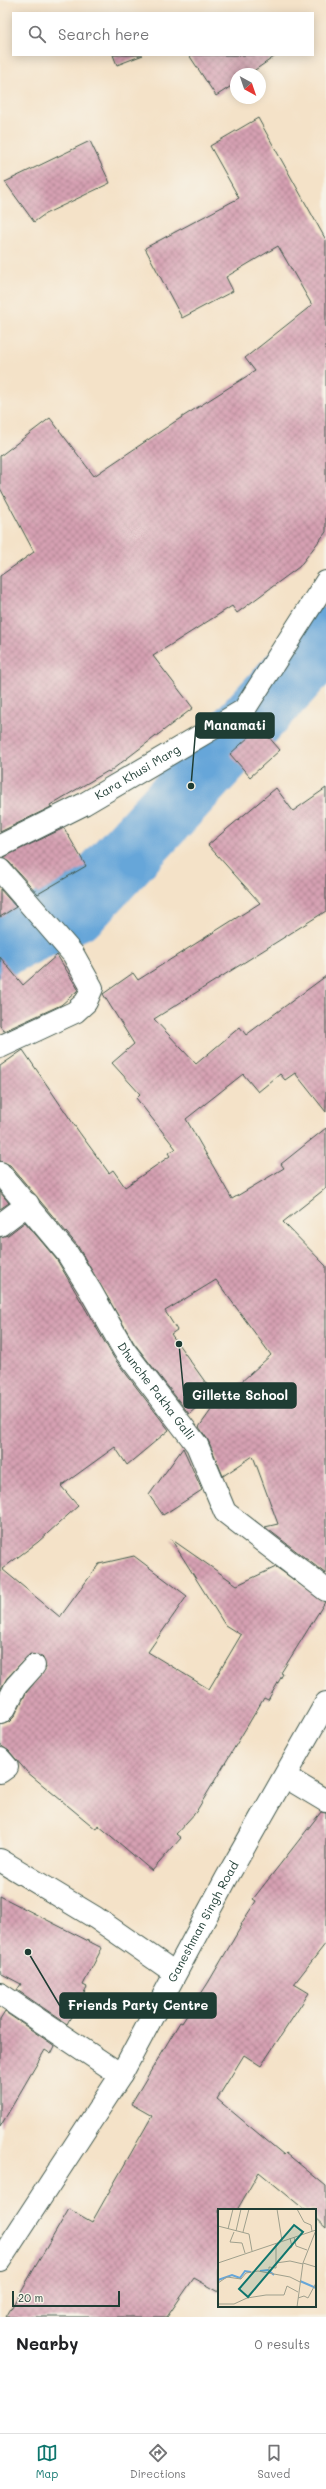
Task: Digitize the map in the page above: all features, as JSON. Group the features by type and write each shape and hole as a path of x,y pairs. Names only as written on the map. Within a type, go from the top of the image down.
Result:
{"main road":[{"name":"Kara Khusi Marg","path":"0,846 84,804 244,710 326,582"},
{"path":"0,870 73,954 92,988 86,1002 75,1012 0,1047"},
{"name":"Dhunche Pakha Galli","path":"0,1173 28,1204 67,1253 124,1350 197,1444 225,1512 326,1590"},
{"path":"0,1225 28,1204"},
{"path":"0,1713 5,1708 16,1686 34,1666"},
{"name":"Ganeshman Singh Road","path":"0,2260 121,2075 175,1972 286,1777 326,1703"},
{"path":"0,1759 6,1767 0,1772"},
{"path":"286,1777 326,1800"},
{"path":"0,1860 96,1918 175,1972"},
{"path":"0,1994 121,2075"}],"building":[{"path":"113,56 140,56 117,65"},
{"path":"190,56 276,56 258,68 230,68 230,87 216,96"},
{"path":"258,118 326,240 326,532 299,567 237,613 232,606 153,656 193,708 109,772 108,771 50,805 51,807 0,832 0,576 34,552 0,488 0,456 50,418 94,476 176,421 255,371 245,358 312,305 278,246 226,277 233,291 182,318 145,248 239,198 210,146"},
{"path":"90,141 110,183 45,214 34,222 5,182"},
{"path":"260,727 280,750 250,777 230,754"},
{"path":"276,788 293,811 326,788 326,911 154,1019 196,1064 240,1027 246,1035 326,976 326,1112 295,1073 285,1080 280,1074 258,1092 243,1074 186,1119 232,1199 284,1168 281,1164 326,1128 326,1188 283,1222 326,1266 326,1574 265,1527 278,1524 253,1456 223,1476 208,1440 199,1427 224,1392 240,1383 271,1355 216,1280 165,1311 177,1330 171,1334 213,1393 189,1414 134,1343 77,1245 10,1165 0,1161 0,1066 23,1050 109,1173 113,1170 125,1187 170,1156 168,1153 176,1149 136,1098 140,1094 112,1063 134,1044 103,994 133,973 138,980 260,903 208,845"},
{"path":"64,828 86,866 38,894 9,862 2,858"},
{"path":"0,889 16,907 0,917"},
{"path":"57,955 78,989 77,991 61,1005 4,1031 0,1026 0,957 23,985"},
{"path":"0,1192 9,1203 0,1209"},
{"path":"25,1222 57,1260 114,1358 169,1430 127,1465 115,1447 61,1486 78,1506 38,1542 2,1569 60,1617 99,1564 134,1556 187,1596 148,1652 209,1689 241,1635 225,1625 171,1539 237,1585 276,1567 325,1602 281,1673 283,1674 268,1700 264,1698 196,1812 176,1834 181,1838 152,1871 98,1825 96,1829 27,1772 9,1751 0,1745 0,1725 9,1722 14,1717 26,1693 46,1668 42,1656 30,1654 7,1678 0,1690 0,1237 8,1235"},
{"path":"183,1448 202,1490 163,1515 149,1495"},
{"path":"321,1812 326,1813 326,1943 294,1984 309,1993 261,2066 244,2055 217,2099 284,2155 286,2153 326,2186 326,2228 316,2219 316,2209 304,2209 259,2172 238,2209 218,2209 218,2291 194,2278 167,2317 6,2317 69,2209 92,2222 152,2116 131,2104 180,2022 182,2023 208,1983 242,1925 241,1924 256,1901 253,1899"},
{"path":"0,1896 102,1948 83,1985 87,1987 67,2024 17,1990 21,1984 0,1973"},
{"path":"5,2012 55,2046 51,2054 45,2050 0,2127 0,2020"}],"waterway":[{"path":"0,945 78,908 326,639"}],"place":[{"name":"Manamati","path":"191,786"},
{"name":"Gillette School","path":"179,1344"},
{"name":"Friends Party Centre","path":"28,1952"}]}
